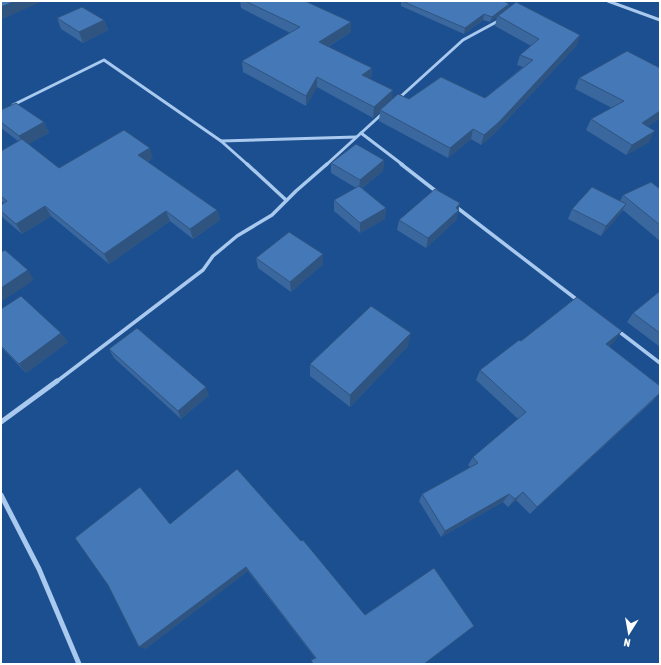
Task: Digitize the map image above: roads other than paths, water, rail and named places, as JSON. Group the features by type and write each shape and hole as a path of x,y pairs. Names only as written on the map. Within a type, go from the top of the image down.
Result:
{"street":[{"path":"608,1 660,20"},
{"path":"392,105 463,40 485,29 505,16"},
{"path":"8,108 104,60 221,141 286,200"},
{"path":"1,422 47,389 203,270 213,256 237,236 261,224 386,110"},
{"path":"361,133 441,195"},
{"path":"221,141 357,137"},
{"path":"453,204 582,304"},
{"path":"612,326 660,363"},
{"path":"1,495 39,569 79,664"}]}
